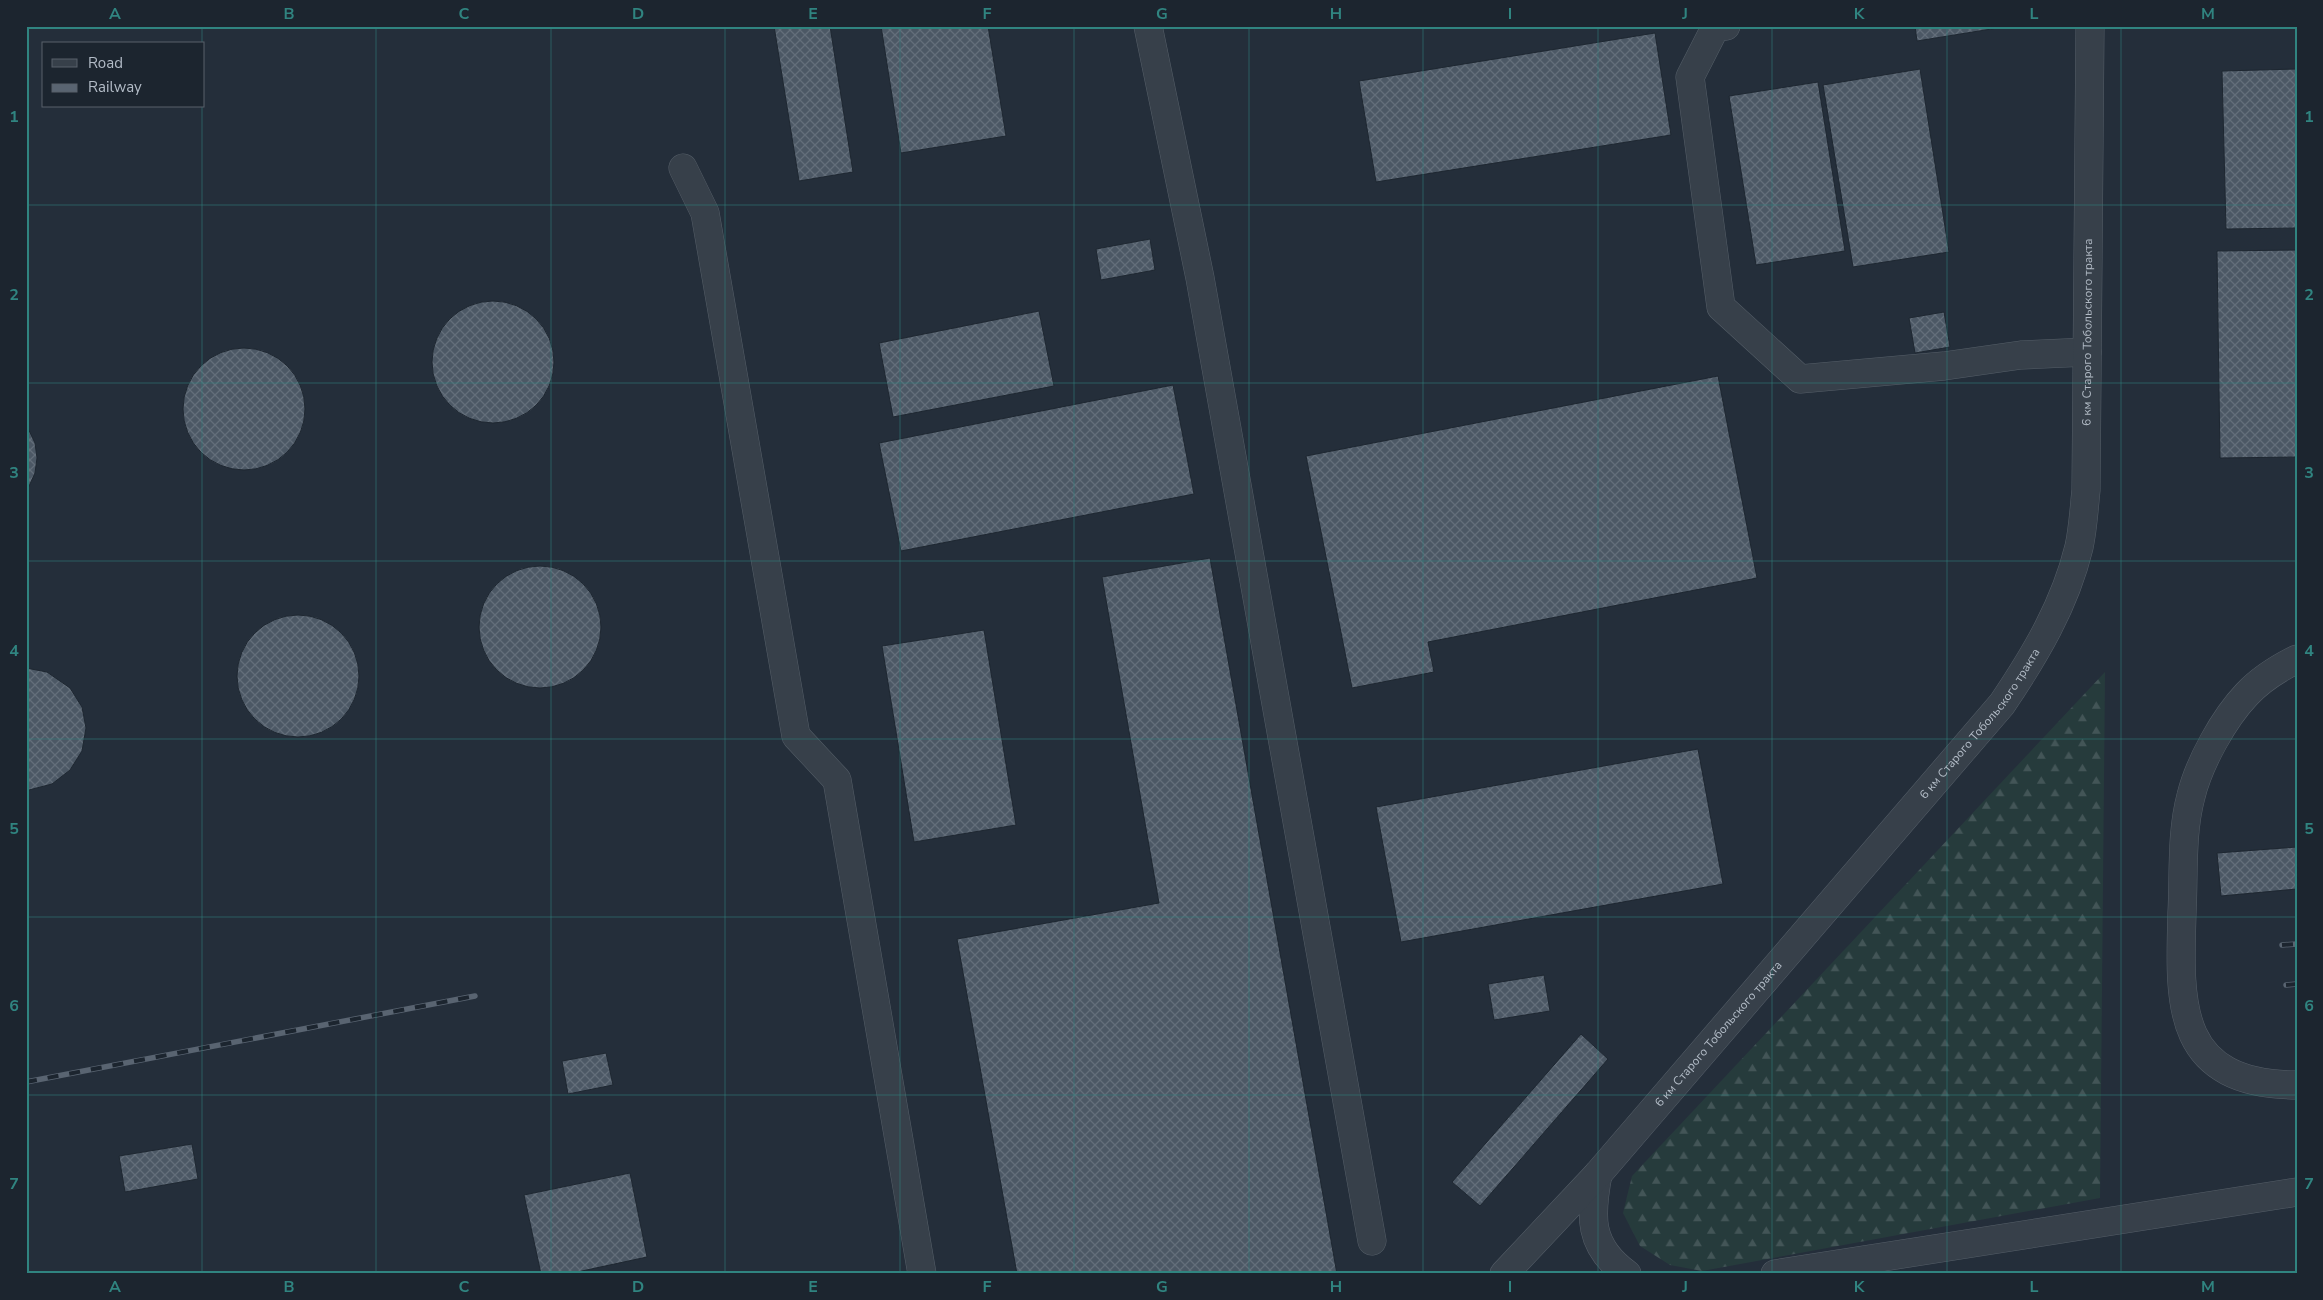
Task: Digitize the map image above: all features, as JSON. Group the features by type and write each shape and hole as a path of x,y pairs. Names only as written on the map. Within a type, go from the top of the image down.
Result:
{"street":[{"path":"1148,26 1200,278 1372,1242"},
{"path":"1726,26 1714,28 1690,77 1721,307 1800,379 1944,366 2021,355 2087,352"},
{"name":"6 км Старого Тобольского тракта","path":"1504,1274 1598,1174 2002,704 2035,655 2061,604 2079,546 2086,490 2090,26"},
{"path":"684,168 705,213 796,736 837,780 922,1274"},
{"path":"2297,659 2278,669 2247,694 2221,730 2202,766 2191,795 2186,827 2180,976 2184,1007 2190,1032 2204,1052 2224,1069 2252,1081 2297,1085"},
{"path":"1598,1174 1592,1207 1594,1229 1604,1251 1627,1274"},
{"path":"1775,1274 2297,1192"}],"green space":[{"path":"2105,672 2100,1198 1702,1271 1670,1265 1640,1246 1623,1213 1632,1176"}],"building":[{"path":"774,26 830,26 853,172 799,181"},
{"path":"881,26 988,26 1006,136 901,153"},
{"path":"1915,26 2010,26 1917,41"},
{"path":"1655,33 1671,135 1376,182 1359,81"},
{"path":"1920,69 1949,252 1853,267 1823,85"},
{"path":"2297,69 2297,228 2226,229 2222,71"},
{"path":"1818,82 1845,251 1756,265 1729,96"},
{"path":"1150,239 1155,270 1101,280 1096,249"},
{"path":"2297,250 2297,457 2220,458 2217,251"},
{"path":"493,301 516,306 536,319 549,339 554,362 549,385 536,405 516,418 493,423 470,418 450,405 437,385 432,362 437,339 450,319 470,306"},
{"path":"1039,311 1054,386 893,417 879,343"},
{"path":"1944,312 1950,347 1915,353 1909,318"},
{"path":"244,348 267,353 287,366 300,386 305,409 300,432 287,452 267,465 244,470 221,465 201,452 188,432 183,409 188,386 201,366 221,353"},
{"path":"1718,376 1757,578 1428,642 1434,672 1352,688 1306,456"},
{"path":"1173,385 1194,494 901,551 879,443"},
{"path":"26,424 35,443 37,458 35,473 26,493"},
{"path":"1210,558 1337,1274 1017,1274 957,939 1159,903 1102,577"},
{"path":"540,566 563,571 583,584 596,604 601,627 596,650 583,670 563,683 540,688 517,683 497,670 484,650 479,627 484,604 497,584 517,571"},
{"path":"298,615 321,620 341,633 354,653 359,676 354,699 341,719 321,732 298,737 275,732 255,719 242,699 237,676 242,653 255,633 275,620"},
{"path":"984,630 1016,825 914,842 882,646"},
{"path":"26,668 47,672 70,688 82,707 86,728 82,751 70,770 52,784 29,790 26,790"},
{"path":"1698,749 1723,884 1401,942 1376,807"},
{"path":"2297,847 2297,889 2221,896 2217,853"},
{"path":"1544,975 1550,1011 1494,1020 1488,984"},
{"path":"1581,1034 1608,1059 1480,1206 1452,1182"},
{"path":"606,1053 613,1085 568,1094 562,1061"},
{"path":"192,1144 198,1179 125,1192 119,1156"},
{"path":"630,1173 647,1257 568,1274 541,1274 524,1195"}],"railway":[{"path":"2282,945 2297,944"},
{"path":"2286,985 2297,984"},
{"path":"26,1082 475,996"}]}
